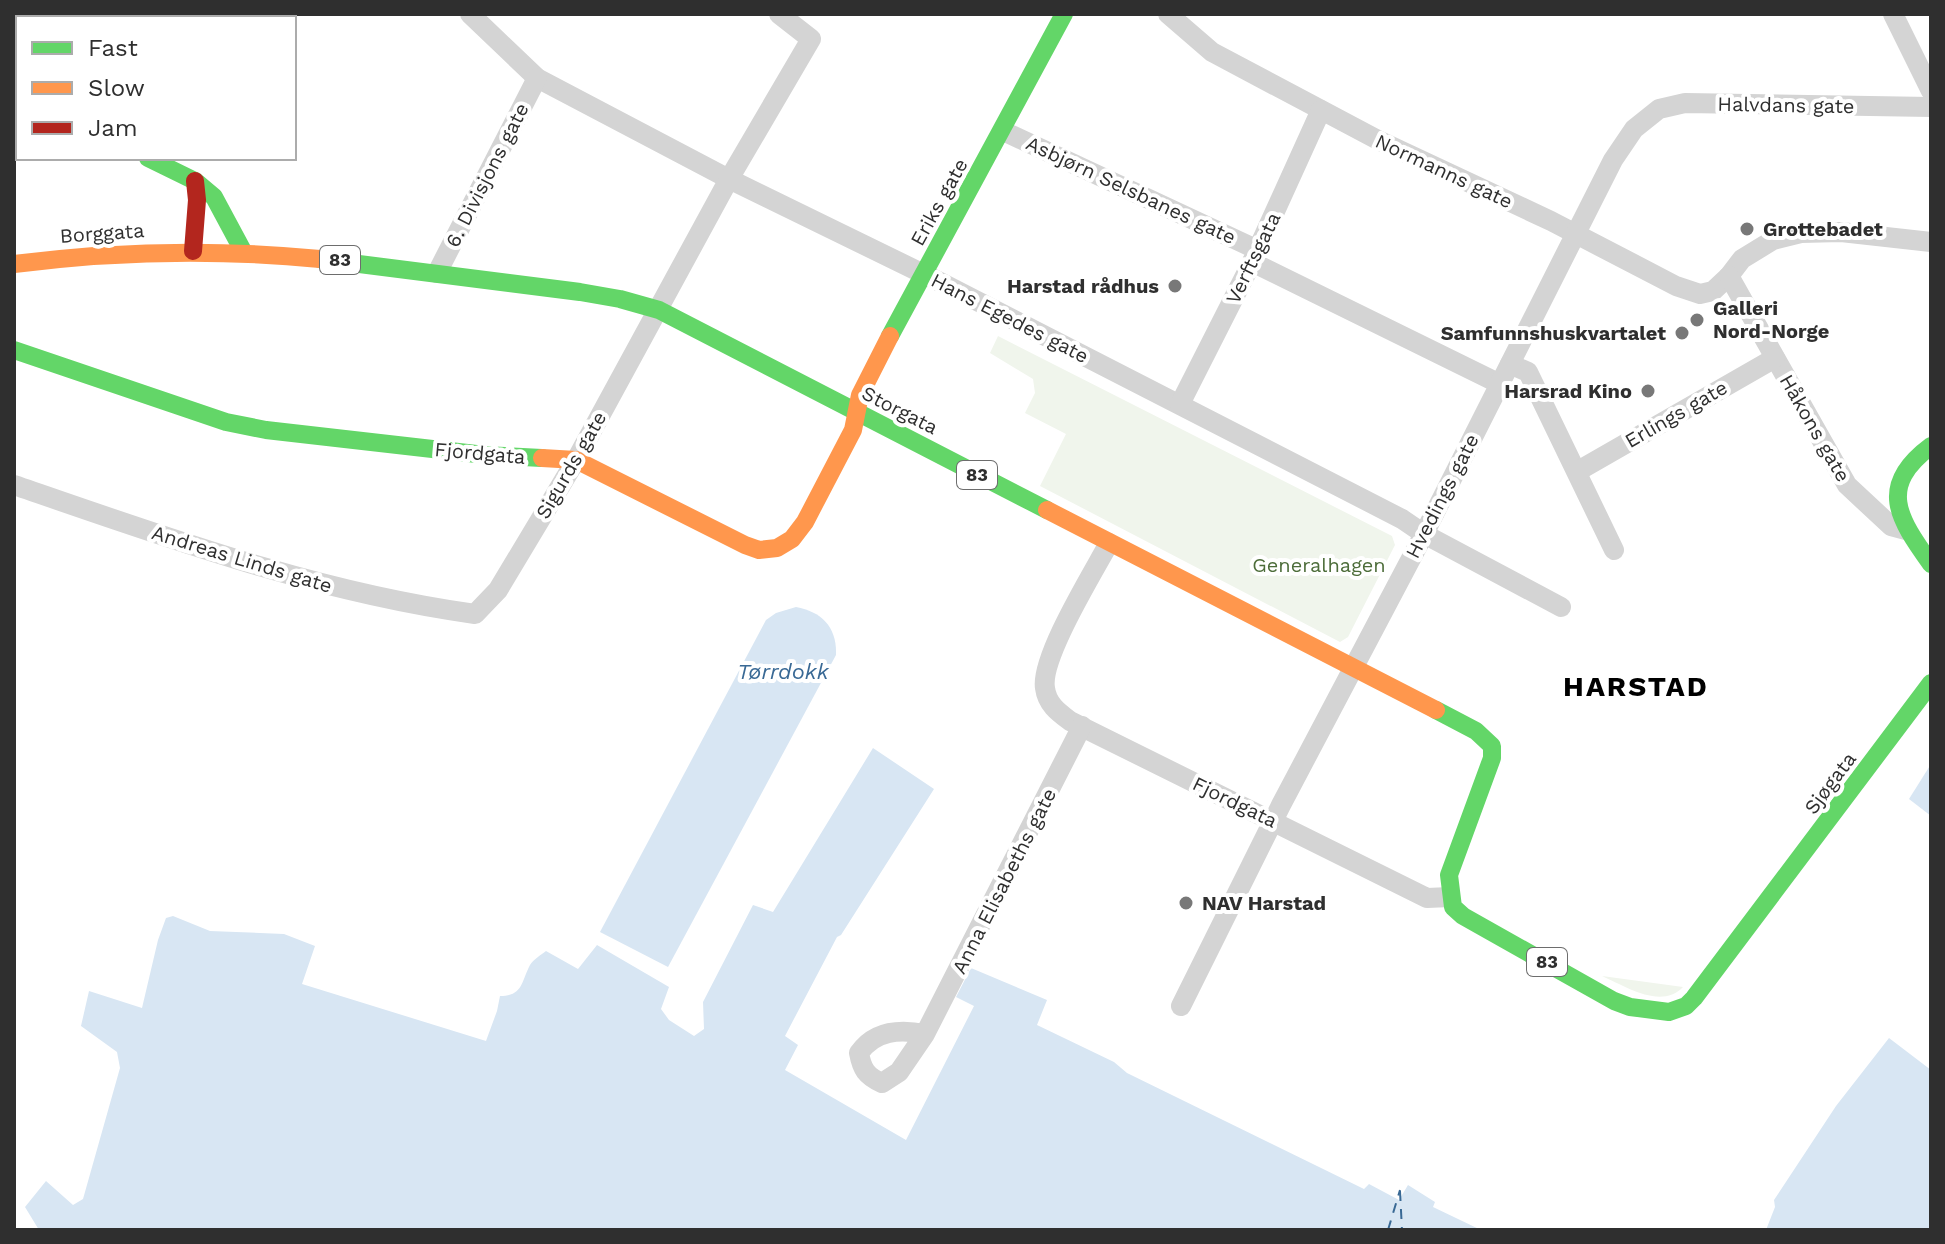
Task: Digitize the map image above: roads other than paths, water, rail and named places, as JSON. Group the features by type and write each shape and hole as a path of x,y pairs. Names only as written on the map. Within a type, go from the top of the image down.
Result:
{"main road":[{"name":"Eriks gate","path":"856,412 860,395 913,290 925,275 1064,14"},
{"path":"152,160 195,181 214,197 243,251"},
{"path":"193,251 197,200 195,181"},
{"name":"Storgata","path":"193,251 243,251 437,273 634,301 659,310 1461,722 1492,746 1492,758 1452,865 1450,897"},
{"name":"Borggata","path":"14,264 60,258 193,251"},
{"name":"Fjordgata","path":"14,350 226,422 266,430 472,453 576,460 759,550 777,548 792,539 805,522 853,430 856,412"},
{"path":"1908,489 1903,472 1910,461 1931,446"},
{"path":"1931,461 1898,502 1906,530 1931,564"},
{"name":"Sjøgata","path":"1450,897 1453,907 1463,916 1598,992 1630,1007 1660,1013 1678,1010 1694,998 1931,685"}],"street":[{"name":"Hans Egedes gate","path":"470,14 537,78 729,179 1180,404 1402,519 1424,534 1561,607"},
{"name":"Sigurds gate","path":"475,614 498,590 576,460 729,179 811,39 779,14"},
{"name":"Normanns gate","path":"1168,14 1212,52 1378,140 1574,233 1676,286 1700,294 1713,291 1729,276"},
{"path":"1893,14 1931,91"},
{"name":"6. Divisjons gate","path":"437,273 537,78"},
{"name":"Halvdans gate","path":"1646,120 1659,109 1685,103 1931,107"},
{"name":"Verftsgata","path":"1180,404 1255,256 1321,110"},
{"name":"Hvedings gate","path":"1181,1006 1424,534 1574,233 1613,160 1634,129 1646,120"},
{"name":"Asbjørn Selsbanes gate","path":"1003,131 1255,256 1500,384"},
{"path":"1729,276 1742,259 1773,240 1801,233 1841,232 1931,242"},
{"name":"Håkons gate","path":"1729,276 1842,476 1855,494 1891,526 1906,530"},
{"name":"Erlings gate","path":"1578,471 1775,358"},
{"path":"1510,364 1528,372 1614,550"},
{"name":"Andreas Linds gate","path":"14,485 221,556 308,581 383,599 475,614"},
{"name":"Håkons gate","path":"1855,494 1908,489"},
{"name":"Fjordgata","path":"1109,543 1050,656 1044,679 1045,692 1052,707 1082,726 1427,898 1450,897"},
{"name":"Anna Elisabeths gate","path":"925,1034 1082,726"}],"water":[{"name":"Tørrdokk","path":"796,607 826,622 834,636 836,655 668,967 600,932 766,620 776,613"},
{"path":"873,748 934,789 837,937 785,1036 798,1045 785,1070 906,1140 974,1006 956,997 971,968 1047,1000 1037,1025 1114,1062 1127,1073 1364,1189 1369,1184 1399,1200 1408,1185 1435,1202 1433,1207 1481,1230 39,1230 25,1207 46,1181 73,1205 83,1199 120,1068 117,1052 81,1026 89,991 142,1008 166,918 173,916 210,931 284,934 315,946 302,984 486,1041 500,996 517,991 536,959 546,951 578,969 597,945 669,987 661,1009 669,1020 694,1036 704,1029 703,1002 753,905 773,912"},
{"path":"1931,764 1931,816 1909,799"},
{"path":"1889,1038 1931,1070 1931,1230 1766,1230 1775,1207 1774,1200 1836,1106"}],"place":[{"name":"Grottebadet","path":"1747,229"},
{"name":"Harstad rådhus","path":"1175,286"},
{"name":"Galleri Nord-Norge","path":"1697,320"},
{"name":"Samfunnshuskvartalet","path":"1682,333"},
{"name":"Harsrad Kino","path":"1648,391"},
{"name":"NAV Harstad","path":"1186,903"}],"district":[{"name":"HARSTAD","path":"1636,686"}],"park label":[{"name":"Generalhagen","path":"1319,565"}]}
